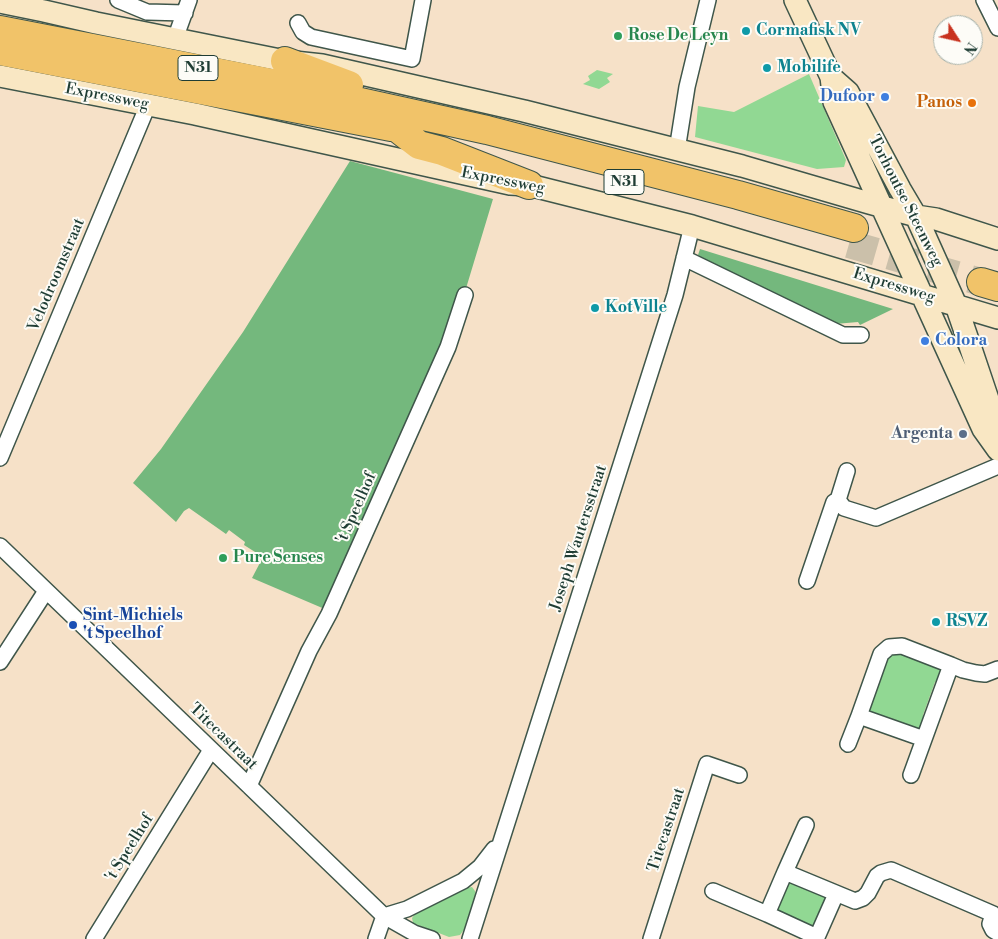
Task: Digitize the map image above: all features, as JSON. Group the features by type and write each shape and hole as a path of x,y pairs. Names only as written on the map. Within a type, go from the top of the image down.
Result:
{"highway":[{"name":"Expressweg","path":"0,30 292,87 396,119"},
{"name":"Expressweg","path":"0,51 396,119 487,130 738,195 852,236"},
{"path":"284,61 372,93 419,145 442,151 529,185"}],"street":[{"path":"118,0 147,12 187,6 175,39"},
{"path":"298,23 303,32 311,37 412,59 423,0"},
{"path":"677,150 688,86 708,0"},
{"name":"Torhoutse Steenweg","path":"795,0 831,77 834,102 983,429 998,454"},
{"path":"984,0 998,28"},
{"path":"0,2 44,10 96,24 284,61 322,65 505,106 742,166 883,207 997,236"},
{"name":"Expressweg","path":"0,76 148,105 510,184 529,185 692,226 998,318"},
{"name":"Torhoutse Steenweg","path":"831,77 848,92 916,216 956,305 996,423 998,454"},
{"name":"Velodroomstraat","path":"0,458 148,105"},
{"name":"Joseph Wautersstraat","path":"470,939 678,283 692,226"},
{"path":"684,258 843,335 861,334"},
{"name":"'t Speelhof","path":"249,786 309,651 329,614 448,347 465,295"},
{"path":"838,500 844,508 876,518 998,454"},
{"path":"808,581 834,502 838,500 848,471"},
{"name":"Titecastraat","path":"0,546 384,916 432,939"},
{"path":"0,662 46,591"},
{"path":"848,744 881,654 889,647 902,646 976,674 986,674 998,669"},
{"path":"911,775 951,665"},
{"path":"859,716 924,740"},
{"name":"'t Speelhof","path":"94,939 212,750"},
{"name":"Titecastraat","path":"652,939 707,764 738,775"},
{"path":"767,914 806,825"},
{"name":"Joseph Wautersstraat","path":"384,916 407,909 470,876 490,856 505,828"},
{"path":"785,872 855,901 863,898 868,893 874,878 881,873 891,870 995,910 990,924 993,930 998,933"},
{"path":"714,891 817,937 836,894"},
{"path":"376,939 384,916"}],"green space":[{"path":"597,70 613,74 607,78 610,82 599,89 583,84 590,80 588,76"},
{"path":"809,74 846,160 844,167 817,169 695,137 698,106 734,112"},
{"path":"350,161 493,199 464,295 444,349 327,610 252,578 263,557 244,545 245,542 229,530 226,534 189,508 184,511 176,522 133,483 161,449 243,332"},
{"path":"700,249 893,309 860,325 858,322 835,324 706,261 698,255"},
{"path":"896,650 938,665 942,673 941,679 935,682 923,715 926,721 919,729 870,713 868,709 869,701 874,698 886,665 884,659"},
{"path":"793,882 824,897 826,902 815,924 810,926 779,911 778,907 786,885"},
{"path":"472,887 476,895 466,927 460,935 449,937 413,923 412,918 415,914"}],"tunnel":[{"path":"849,244 981,282"}],"place":[{"name":"Cormafisk NV","path":"746,31"},
{"name":"Rose De Leyn","path":"618,36"},
{"name":"Mobilife","path":"767,68"},
{"name":"Dufoor","path":"885,97"},
{"name":"Panos","path":"972,103"},
{"name":"KotVille","path":"595,308"},
{"name":"Colora","path":"925,341"},
{"name":"Argenta","path":"963,434"},
{"name":"Pure Senses","path":"223,558"},
{"name":"RSVZ","path":"936,622"},
{"name":"Sint-Michiels 't Speelhof","path":"73,625"}]}
